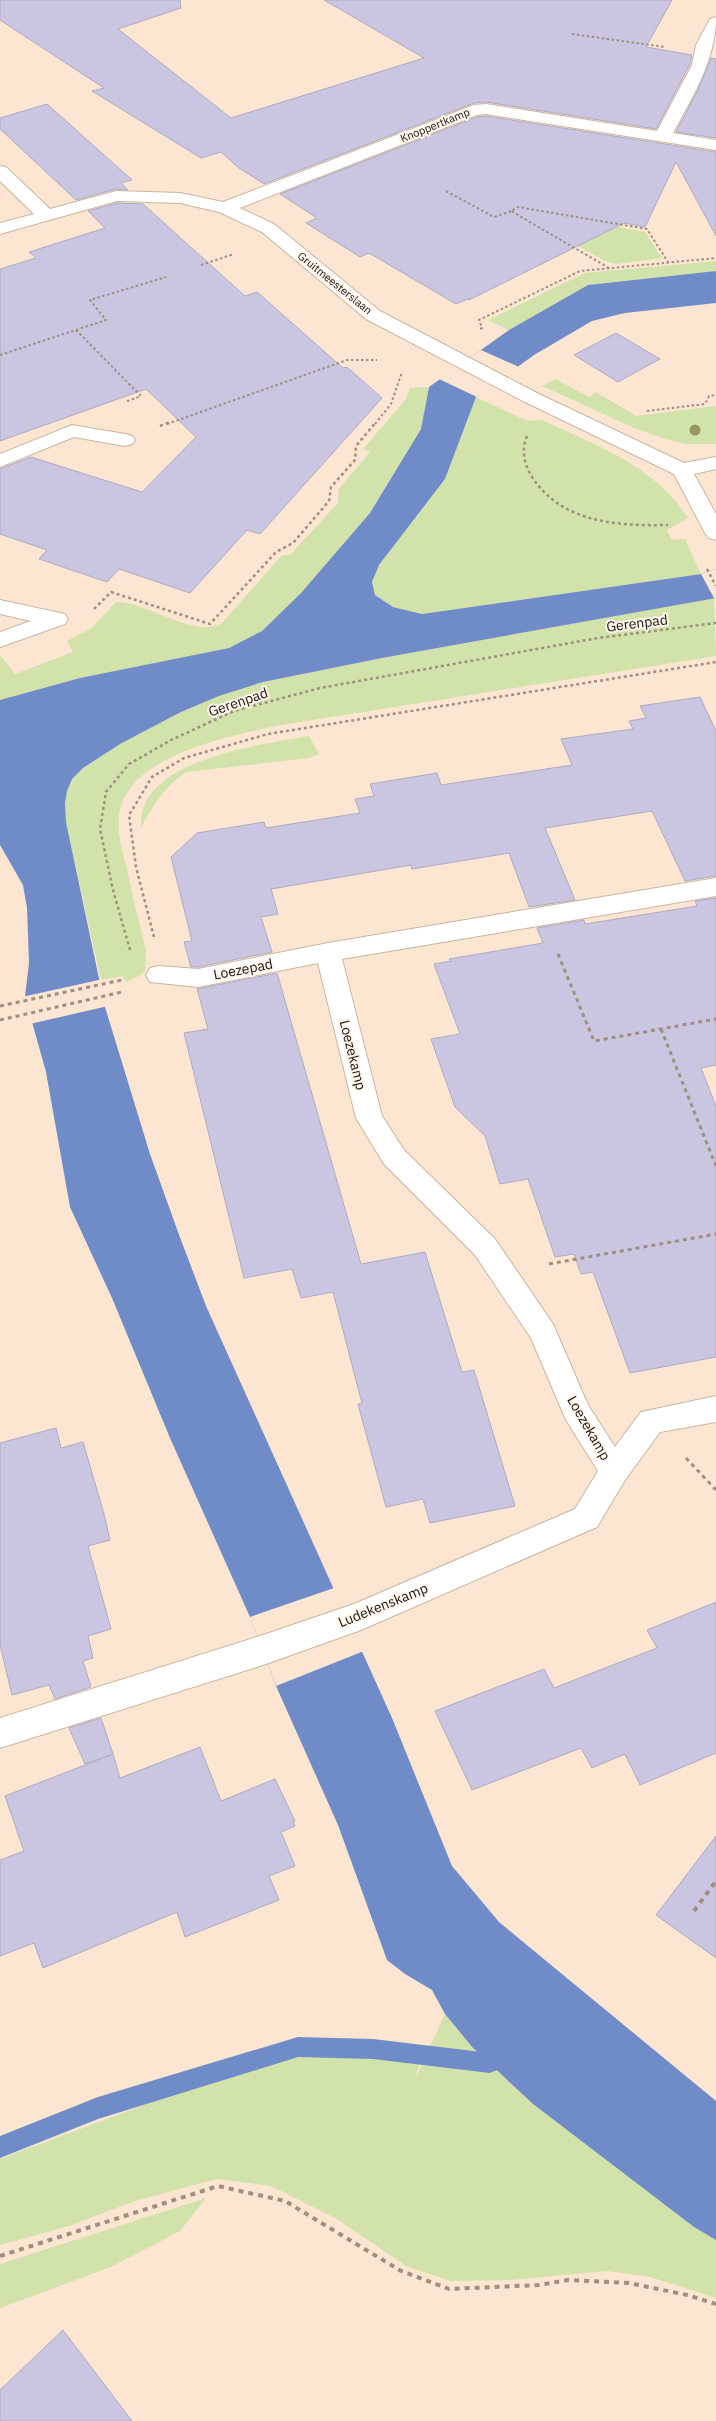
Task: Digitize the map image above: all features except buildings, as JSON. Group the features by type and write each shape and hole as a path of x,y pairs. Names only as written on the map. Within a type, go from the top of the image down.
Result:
{"street":[{"path":"663,136 700,65 704,45 716,22"},
{"name":"Knoppertkamp","path":"224,208 474,110 486,108 716,145"},
{"path":"0,171 45,214"},
{"name":"Gruitmeesterslaan","path":"0,228 45,214 116,196 180,198 224,208 268,228 373,315 462,363 682,470"},
{"path":"0,461 72,431 125,440"},
{"path":"712,526 682,470 716,463"},
{"path":"0,607 57,619"},
{"path":"0,640 57,619"},
{"path":"328,952 716,887"},
{"name":"Loezepad","path":"158,975 198,978 328,952"},
{"name":"Loezekamp","path":"328,952 369,1118 394,1157 486,1247 543,1332 576,1411 614,1471"},
{"name":"Ludekenskamp","path":"0,1734 263,1650 361,1616 586,1518 614,1471 652,1420 716,1409"}],"path":[{"path":"572,34 685,50 702,56"},
{"path":"446,191 494,217 518,207 647,229 668,262"},
{"path":"510,211 609,268"},
{"path":"76,330 141,396 123,403 125,440 347,360 406,359 459,343 482,328 480,320 580,271 716,258"},
{"path":"0,355 106,320 90,300 166,277"},
{"path":"57,619 96,609 111,592 210,624 276,552 293,543 329,501 331,488 355,460 356,446 390,404 406,359"},
{"path":"638,413 705,404 709,396 716,395"},
{"path":"528,434 524,442 524,461 533,480 545,495 566,509 596,520 631,527 685,524 712,526"},
{"path":"708,572 716,586"},
{"name":"Gerenpad","path":"130,952 113,890 100,829 106,792 129,764 172,739 234,711 320,688 598,638 716,623"},
{"path":"2,1019 129,990 158,975 155,938 136,867 129,815 152,777 184,758 268,734 716,662"},
{"path":"543,916 594,1041 716,1019"},
{"path":"0,1006 125,980"},
{"path":"661,1030 716,1166"},
{"path":"503,1272 716,1234"},
{"path":"694,1911 716,1881"},
{"path":"0,2256 218,2186 242,2190 285,2202 401,2271 449,2289 539,2285 568,2280 630,2282 687,2295 716,2304"}],"green space":[{"path":"536,212 645,232 662,258 617,264 605,261 528,218"},
{"path":"716,261 716,271 588,285 509,330 488,320 585,273"},
{"path":"556,379 589,397 596,392 636,416 716,406 716,444 685,444 634,428 542,386"},
{"path":"429,387 421,429 370,513 301,593 262,631 229,648 80,678 0,700 0,655 15,674 73,652 67,641 92,628 116,602 142,607 184,623 198,626 210,627 222,623 282,555 290,555 338,503 338,490 370,452 363,449 405,400 410,388"},
{"path":"476,397 527,421 542,420 603,448 641,470 674,499 688,518 667,530 672,540 685,539 701,574 422,614 393,607 375,595 372,582 379,565 445,479"},
{"path":"714,598 716,656 275,726 206,744 158,764 139,779 125,796 119,817 119,835 146,951 145,971 126,982 123,976 101,980 66,822 65,803 72,779 83,768 120,744 181,712 219,696 263,682 382,658"},
{"path":"309,736 319,754 309,758 187,772 166,789 141,827 145,804 159,785 180,771 206,759 234,751"},
{"path":"445,2014 473,2048 533,2104 694,2227 716,2240 716,2298 650,2277 607,2271 511,2280 450,2281 406,2266 337,2219 271,2186 217,2179 135,2201 69,2226 0,2245 0,2159 273,2057 331,2047 381,2049 422,2056 415,2079"},
{"path":"206,2198 180,2231 111,2267 0,2308 0,2264"}],"water":[{"path":"716,271 716,303 625,313 592,321 534,355 476,397 445,479 379,565 372,582 375,595 393,607 422,614 701,574 716,569 716,598 382,658 263,682 219,696 181,712 120,744 83,768 72,779 65,803 66,822 105,1007 150,1154 178,1232 206,1306 392,1718 452,1866 499,1922 716,2101 716,2240 694,2227 533,2104 473,2048 445,2014 432,1990 405,1974 387,1960 338,1825 276,1686 250,1617 170,1438 112,1298 70,1207 46,1072 25,997 29,963 27,908 23,885 0,845 0,700 80,678 229,648 262,631 301,593 370,513 421,429 429,387 509,330 588,285"}],"pier":[{"path":"481,350 519,367 479,398 439,379"},
{"path":"716,569 716,598 714,598 701,574"},
{"path":"103,979 108,1006 30,1024 22,997"},
{"path":"334,1588 364,1651 276,1686 250,1617"}],"waterway":[{"path":"0,2147 98,2108 298,2047 373,2049 490,2063"}]}
